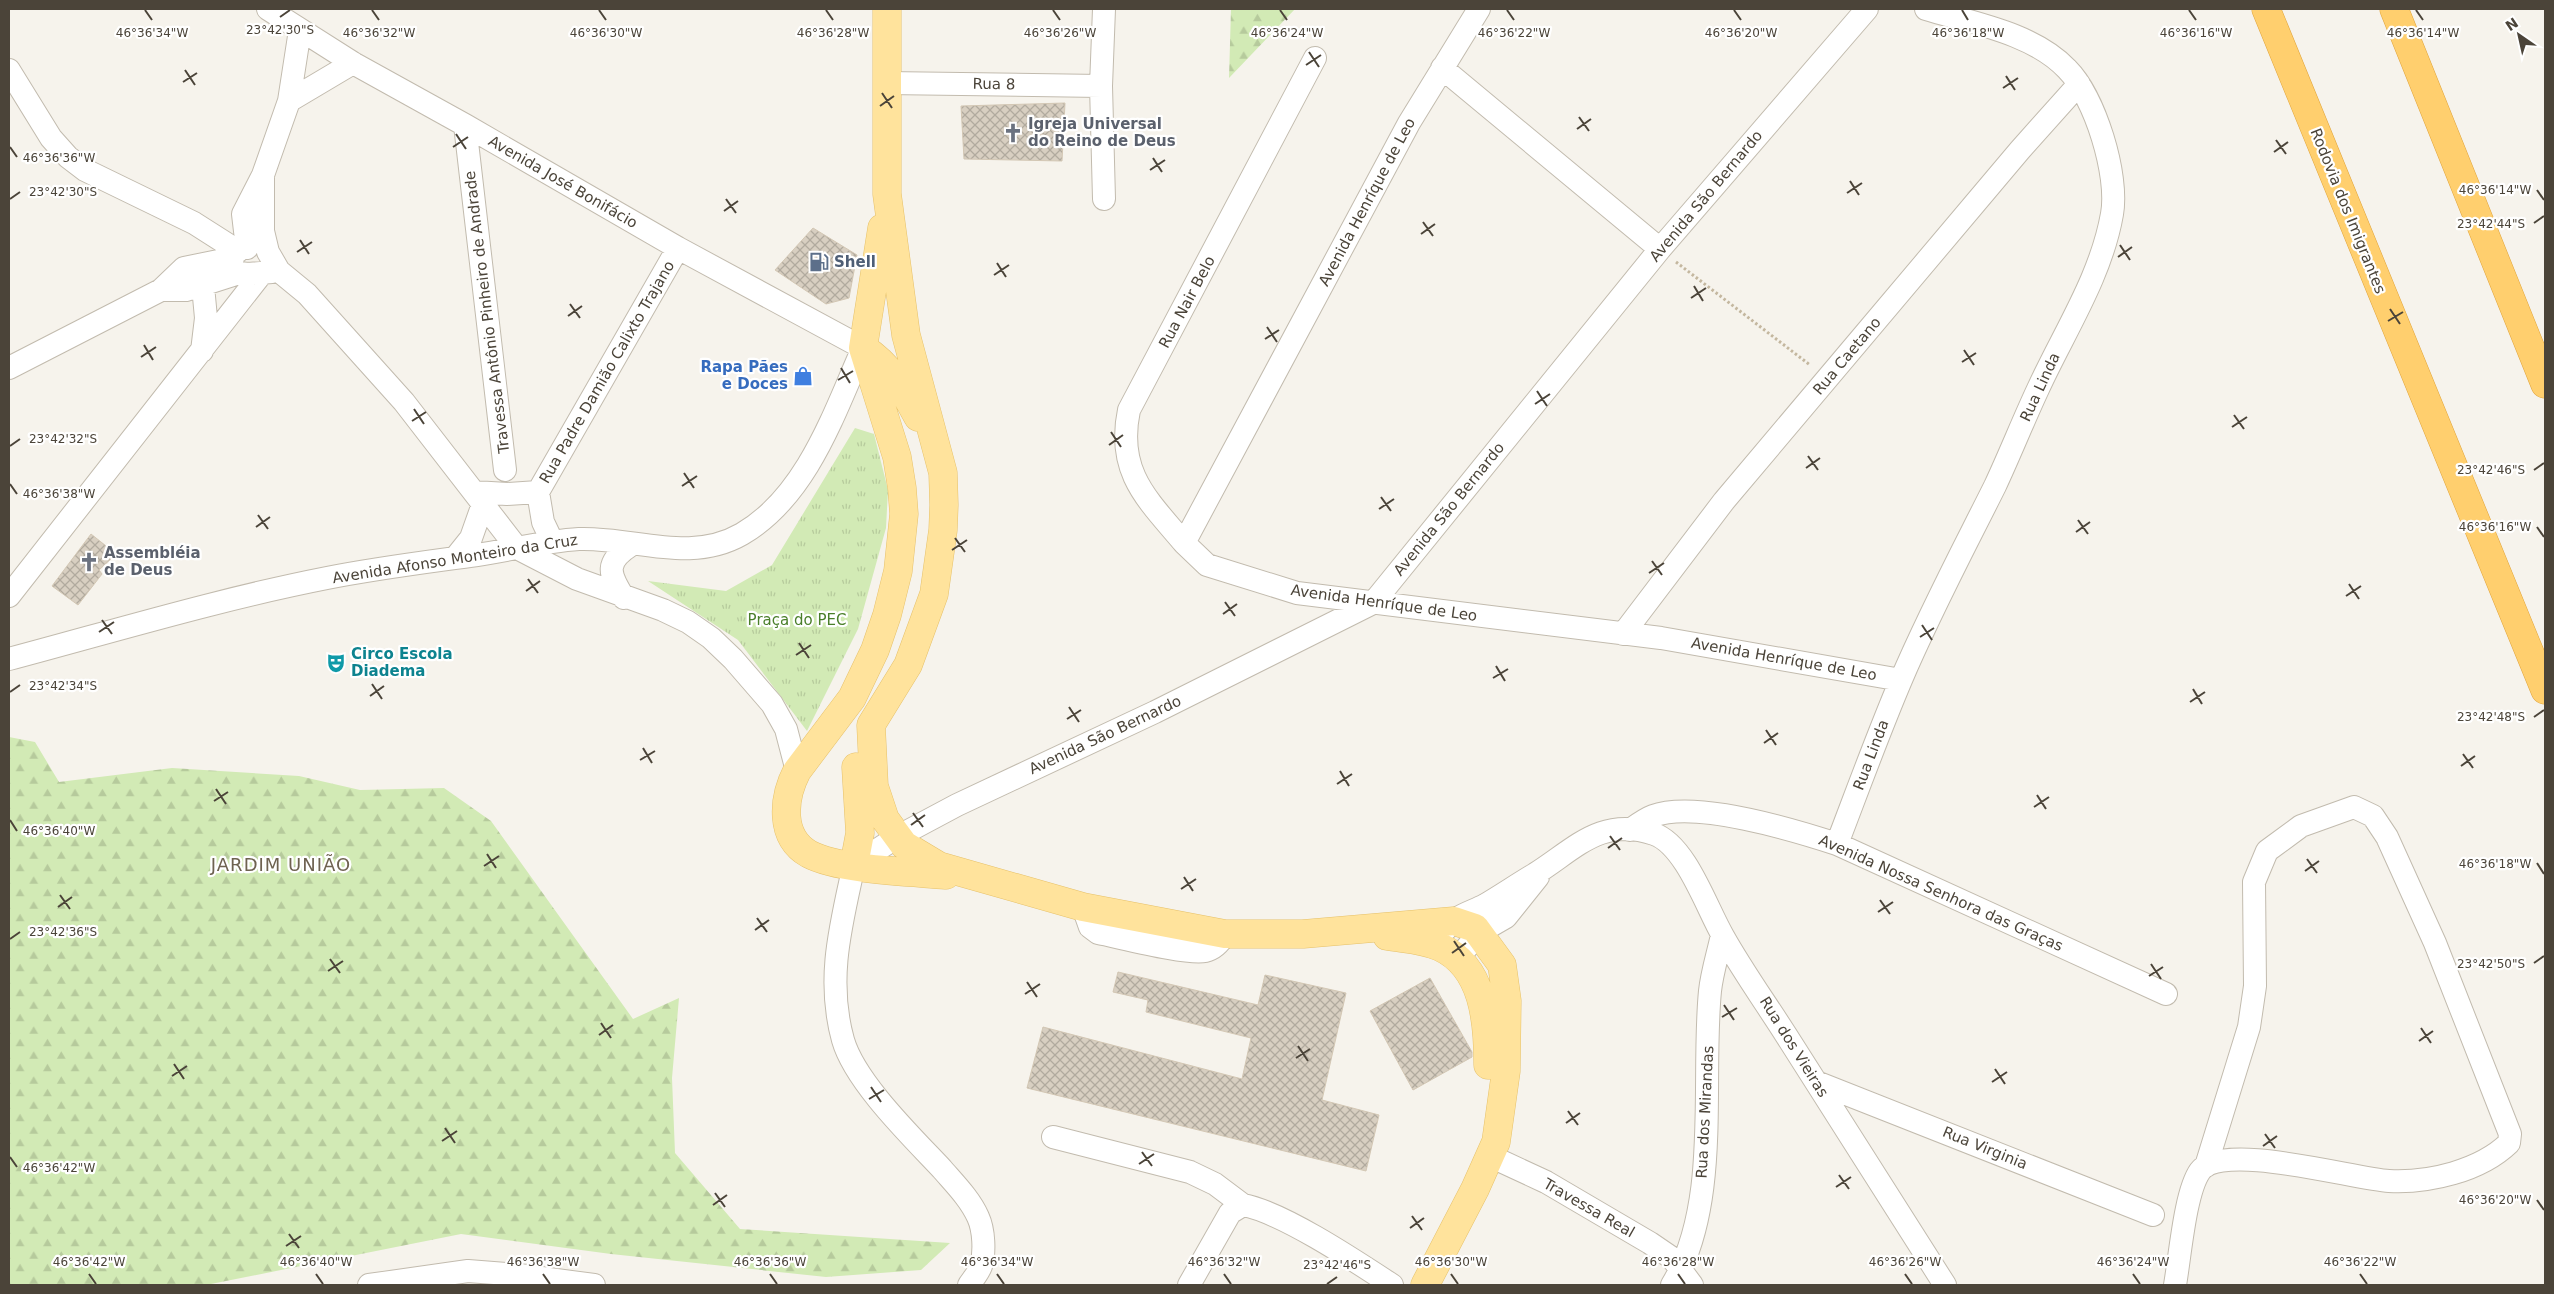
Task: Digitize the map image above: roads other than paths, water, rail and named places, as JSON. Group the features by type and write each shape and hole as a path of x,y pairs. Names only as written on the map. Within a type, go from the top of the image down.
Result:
{"highway":[{"name":"Rodovia dos Imigrantes","path":"2266,9 2545,690"},
{"path":"2394,9 2545,384"}],"main road":[{"name":"Avenida Nossa Senhora das Graças","path":"887,9 887,194 906,335 943,473 944,505 943,530 934,594 908,665 872,726 874,786 885,819 897,837 910,849 939,866 1083,907 1225,934 1303,934 1454,921 1475,928 1480,932"},
{"name":"Avenida Nossa Senhora das Graças","path":"887,194 863,348 897,457 902,488 904,514 898,571 876,650 852,698 791,782 785,808 787,826 796,842 808,853 824,860 854,865 980,878"},
{"path":"863,348 879,358 898,382 938,454"},
{"path":"854,865 860,833 856,758 863,738 872,726"},
{"name":"Avenida Nossa Senhora das Graças","path":"1355,930 1415,940 1449,952"},
{"path":"1425,1285 1496,1142 1506,1071 1507,1001 1502,965 1480,932"},
{"path":"1449,952 1476,985 1485,1014 1488,1041 1490,1156"}],"street":[{"name":"Avenida José Bonifácio","path":"268,9 353,63 465,125 678,248 863,348"},
{"path":"1104,9 1101,86 1104,199"},
{"name":"Avenida Henríque de Leo","path":"1479,9 1405,132 1184,544 1207,565 1228,574 1297,593 1660,638 1901,680"},
{"name":"Avenida São Bernardo","path":"854,865 897,837 957,805 1182,699 1373,603 1660,249 1867,9"},
{"name":"Rua Linda","path":"1837,844 1901,680 1957,559 1996,484 2039,388 2094,277 2108,234 2112,212 2114,189 2107,153 2098,125 2078,84 2068,69 2047,51 2026,40 1926,9"},
{"path":"9,596 202,352 250,264 243,214 263,175 290,101 300,30"},
{"name":"Rua Nair Belo","path":"1184,544 1140,489 1131,471 1124,433 1129,410 1315,58"},
{"path":"290,101 353,63"},
{"path":"1442,68 1660,249"},
{"path":"9,70 52,138 68,157 85,170 194,223 250,264 307,294 404,402 517,548 577,579 624,598 663,610 688,622 711,638 733,659 772,704 786,729 797,772"},
{"name":"Rua 8","path":"886,83 1101,86"},
{"name":"Rua Caetano","path":"1623,634 1724,501 2020,150 2078,84"},
{"name":"Travessa Antônio Pinheiro de Andrade","path":"465,125 505,470"},
{"path":"161,290 186,290 203,286 250,264 268,252 263,231 263,175"},
{"name":"Rua Padre Damião Calixto Trajano","path":"478,498 538,492 678,248"},
{"path":"9,368 161,290 184,268 250,264"},
{"path":"202,352 206,318 203,286"},
{"name":"Avenida Afonso Monteiro da Cruz","path":"9,659 263,592 328,578 552,541 610,540 631,545 681,549 713,546 742,534 768,516 798,482 832,418 863,348"},
{"path":"538,492 543,522 552,541"},
{"path":"455,558 471,538 478,498"},
{"path":"624,598 614,581 611,571 613,561 618,553 631,545"},
{"path":"2175,1285 2193,1184 2206,1166 2249,1027 2255,986 2254,882 2267,851 2301,826 2354,807 2373,816 2387,837 2435,943 2510,1134 2509,1143 2499,1153 2472,1166 2428,1179 2388,1181 2302,1164 2262,1161 2219,1160 2206,1166"},
{"name":"Avenida Nossa Senhora das Graças","path":"1544,868 1526,894 1506,917 1449,952 1445,931 1454,921 1544,868 1584,839 1605,831 1630,830 1653,816 1702,813 1759,823 1837,844 2166,994"},
{"name":"Rua dos Vieiras","path":"1630,830 1655,834 1676,852 1709,908 1722,935 1945,1285"},
{"path":"854,865 836,945 835,1003 844,1042 853,1063 867,1083 963,1193 979,1218 983,1241 981,1267 969,1285"},
{"name":"Rua dos Mirandas","path":"1682,1280 1695,1232 1701,1190 1709,1074 1710,990 1722,935"},
{"name":"Rua Virginia","path":"1816,1082 2153,1215"},
{"path":"1053,1137 1190,1172 1215,1184 1243,1205 1263,1211 1304,1232 1392,1285"},
{"name":"Travessa Real","path":"1490,1156 1546,1182 1650,1242 1682,1280"},
{"path":"1189,1285 1230,1213 1243,1205"},
{"path":"369,1285 446,1272 468,1271 519,1275 594,1285"}],"place":[{"name":"Igreja Universal do Reino de Deus","path":"1013,133"},
{"name":"Shell","path":"819,262"},
{"name":"Rapa Pães e Doces","path":"803,376"},
{"name":"Assembléia de Deus","path":"89,562"},
{"name":"Circo Escola Diadema","path":"336,663"}],"district":[{"name":"JARDIM UNIÃO","path":"281,865"}],"park label":[{"name":"Praça do PEC","path":"797,620"}]}
